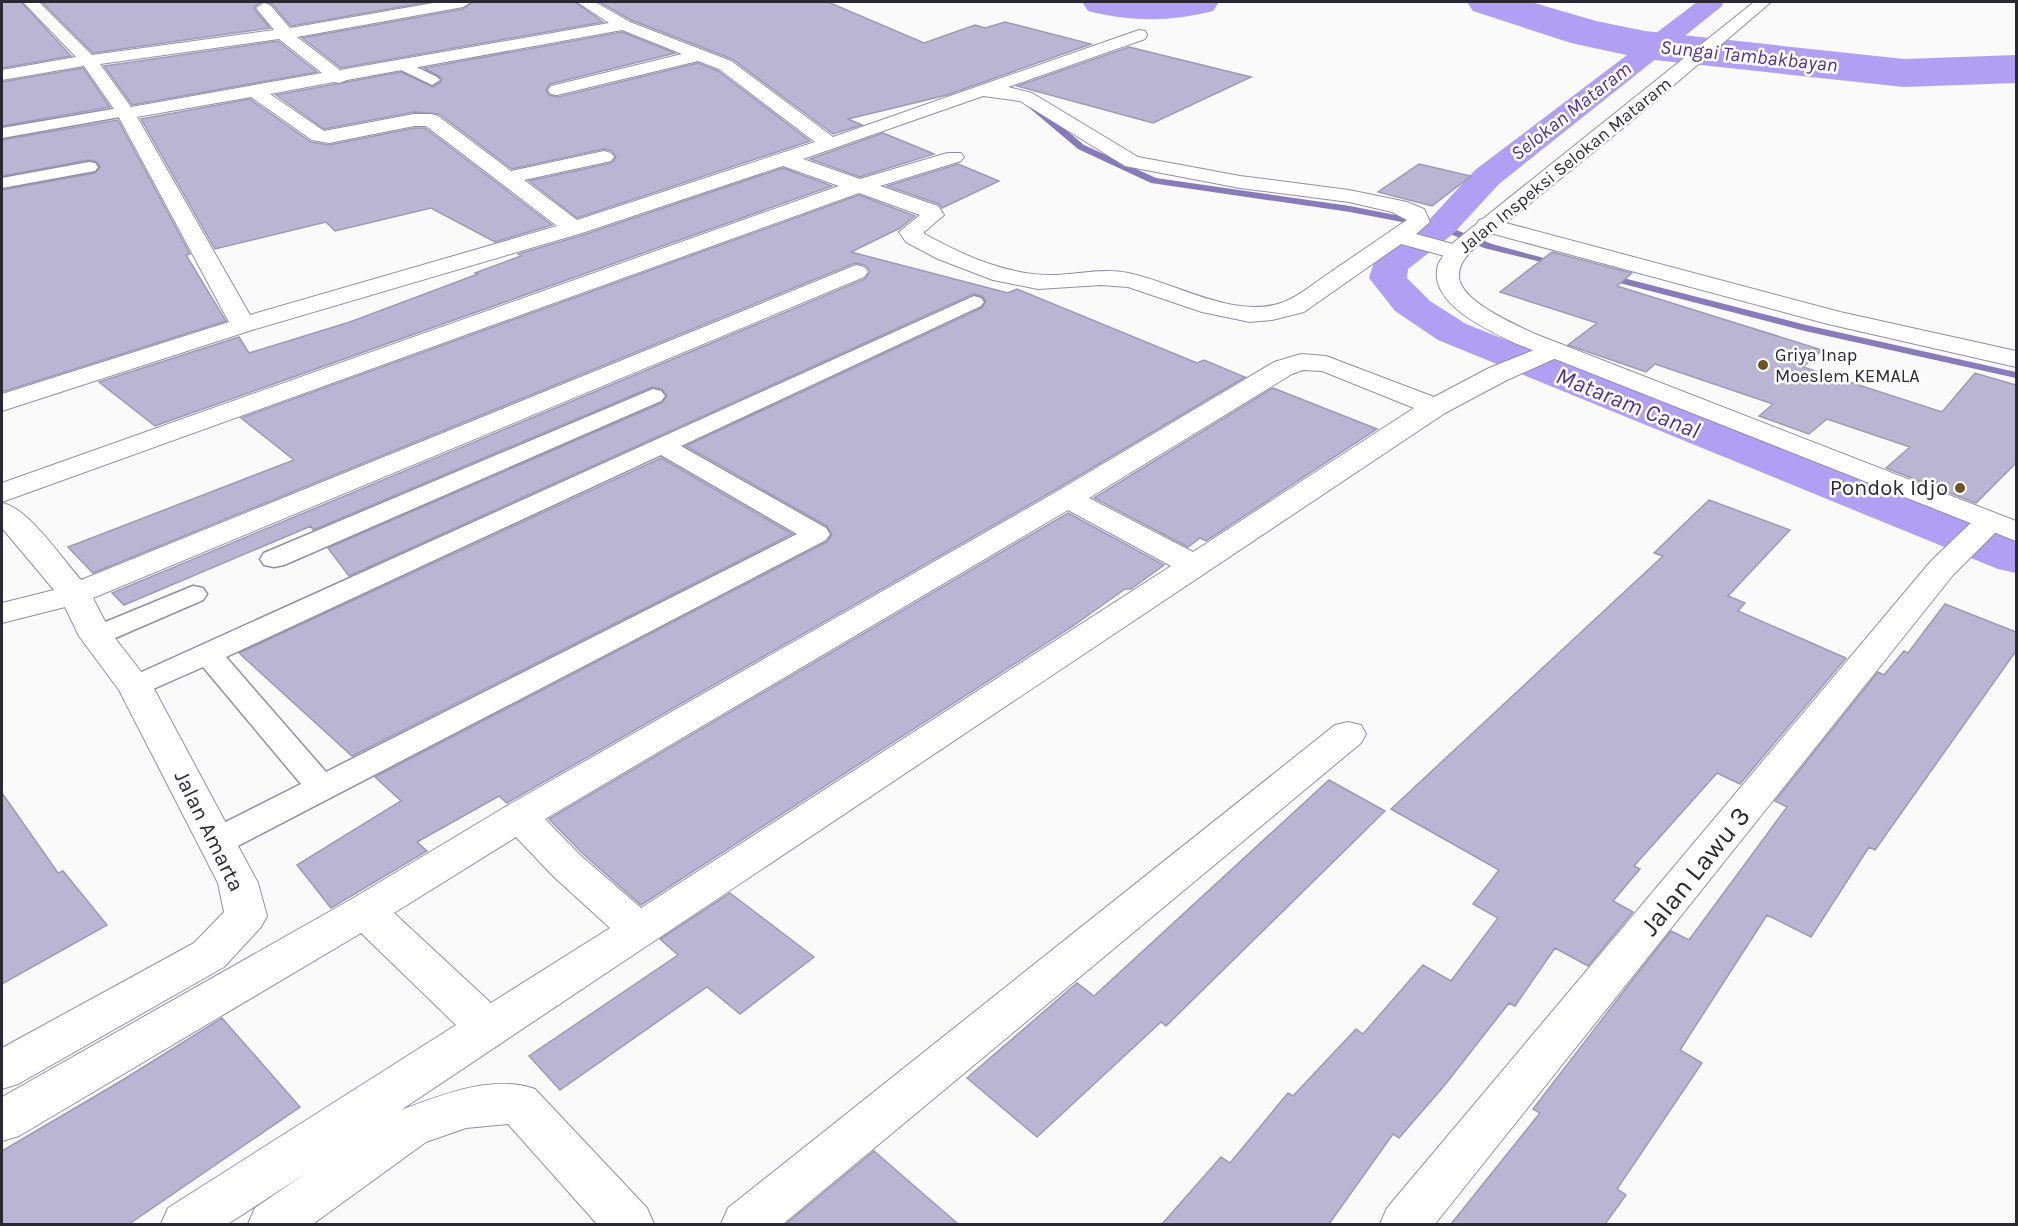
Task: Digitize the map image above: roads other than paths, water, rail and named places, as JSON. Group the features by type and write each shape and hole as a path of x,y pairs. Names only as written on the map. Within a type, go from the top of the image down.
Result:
{"street":[{"path":"31,2 88,60 126,112 243,325"},
{"path":"2,75 88,60 282,33 452,2"},
{"path":"585,2 624,25 725,65 830,144"},
{"name":"Jalan Inspeksi Selokan Mataram","path":"1763,2 1627,115 1464,241 1448,267 1448,281 1459,300 1483,318 1545,354 1985,535"},
{"path":"264,8 283,30 282,33 339,78"},
{"path":"126,112 339,78 624,25"},
{"path":"2,403 243,325 574,228 830,144 1139,35"},
{"path":"557,90 700,55"},
{"path":"783,159 856,187 930,211 933,215 910,232 914,237 976,266 1023,281 1054,282 1103,277 1127,280 1153,286 1230,313 1254,315 1279,312 1295,307 1402,238 1419,222 1416,214 1399,207 1349,196 1240,182 1132,162 1026,97 991,88"},
{"path":"254,91 319,136 329,137 414,120 431,120 574,228"},
{"path":"506,178 604,157"},
{"path":"2,493 856,187 954,157"},
{"path":"1402,238 1464,241 1815,313 2016,359"},
{"path":"2,613 75,594 856,272"},
{"path":"186,1224 489,1029 1435,407 1545,354"},
{"path":"2,1121 365,911 519,817 1067,498 1283,368 1301,362 1326,364 1435,407"},
{"path":"1067,498 1194,565"},
{"name":"Jalan Amarta","path":"2,1070 210,955 246,916 238,883 135,687 96,636 75,594 8,526"},
{"name":"Jalan Lawu 3","path":"1405,1224 1985,535"},
{"path":"746,1224 1348,734"},
{"path":"519,817 566,864 639,930"},
{"path":"365,911 489,1029"},
{"path":"273,1224 410,1127 466,1108 518,1103 628,1224"}],"lane":[{"path":"404,66 432,80"},
{"path":"2,133 126,112"},
{"path":"2,183 89,167"},
{"path":"135,687 974,302"},
{"path":"274,559 652,396"},
{"path":"216,842 817,534 662,445"},
{"path":"96,636 193,594"},
{"path":"208,654 321,787"}],"waterway":[{"name":"Sungai Tambakbayan","path":"1103,2 1159,8 1198,2"},
{"name":"Sungai Tambakbayan","path":"1488,2 1587,33 1645,45 1904,73 2016,69"},
{"name":"Mataram Canal","path":"1712,2 1487,177 1441,227 1391,265 1388,278 1416,309 1452,332 2016,558"},
{"path":"1030,104 1081,147 1154,181 1350,209 1441,227 1488,246 1561,264"},
{"path":"1604,276 1805,328 2016,375"}],"place":[{"name":"Griya Inap Moeslem KEMALA","path":"1763,365"},
{"name":"Pondok Idjo","path":"1960,488"}],"water label":[{"name":"Selokan Mataram","path":"1571,111"}]}
